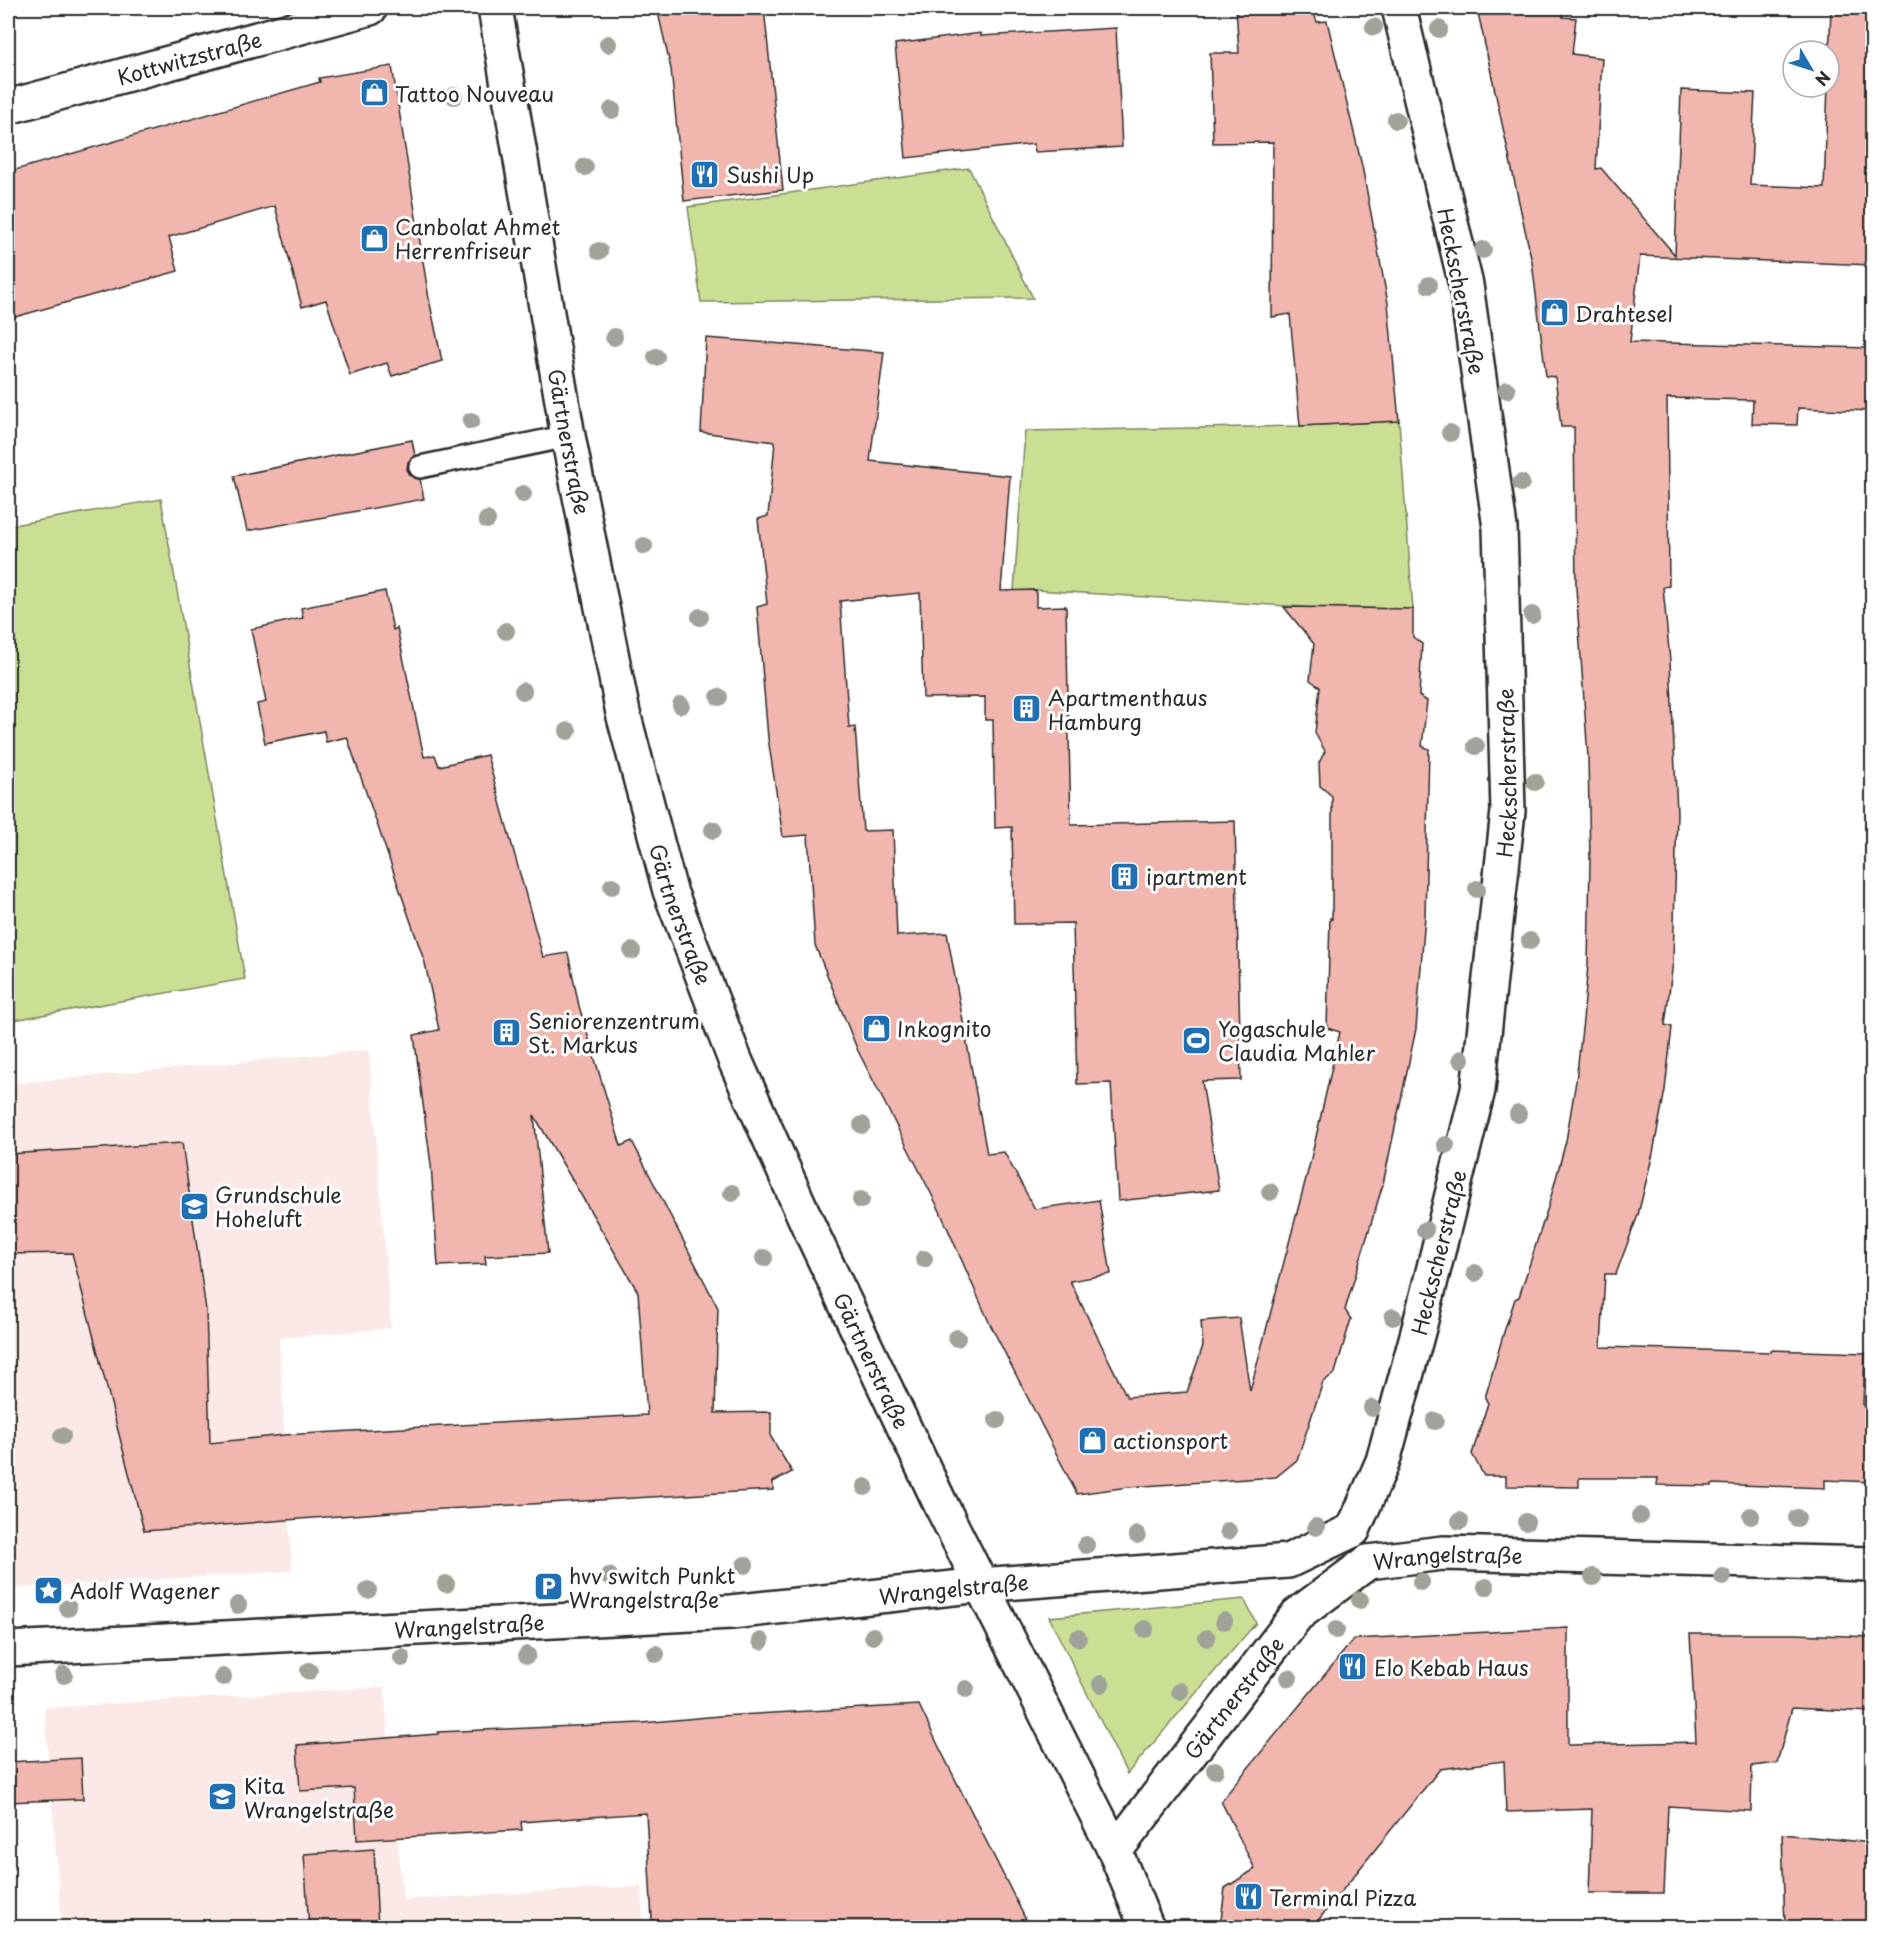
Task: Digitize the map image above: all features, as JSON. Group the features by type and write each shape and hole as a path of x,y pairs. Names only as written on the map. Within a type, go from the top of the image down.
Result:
{"street":[{"name":"Kottwitzstraße","path":"8,107 370,8"},
{"name":"Gärtnerstraße","path":"495,8 568,436 623,713 670,891 735,1060 809,1227 981,1585 1115,1851 1147,1928"},
{"name":"Heckscherstraße","path":"1353,1530 1383,1461 1419,1328 1478,1090 1508,811 1500,528 1466,285 1399,8"},
{"name":"Wrangelstraße","path":"8,1649 731,1611 981,1585 1288,1561 1353,1530 1368,1562 1443,1553 1872,1564"},
{"name":"Gärtnerstraße","path":"1115,1851 1297,1615 1368,1562"}],"lane":[{"path":"420,467 568,436"}],"shaded area":[{"name":"Grundschule Hoheluft","path":"369,1050 391,1328 279,1338 292,1571 8,1589 8,1084"},
{"name":"Kita Wrangelstraße","path":"384,1687 403,1900 641,1886 643,1927 62,1927 44,1708"}],"green space":[{"path":"969,168 1033,298 701,302 688,207"},
{"path":"1399,421 1413,609 1304,607 1036,590 1014,591 1025,431 1300,426"},
{"path":"161,499 245,979 8,1021 8,526"},
{"path":"1244,1599 1256,1623 1127,1774 1049,1617"}],"building":[{"path":"657,8 764,8 783,190 684,201 671,69"},
{"path":"1236,8 1312,8 1317,22 1327,21 1362,166 1388,303 1399,421 1300,426 1290,314 1272,317 1273,142 1213,143 1210,53 1239,53"},
{"path":"1477,8 1561,8 1563,17 1576,18 1572,54 1602,58 1596,169 1601,168 1675,255 1681,90 1755,93 1750,185 1824,188 1827,99 1841,99 1841,39 1830,39 1831,8 1872,8 1872,265 1640,256 1630,342 1869,348 1868,364 1872,364 1872,411 1798,408 1797,425 1752,424 1753,400 1667,398 1669,586 1663,587 1670,661 1677,813 1673,962 1665,1025 1672,1027 1665,1090 1638,1215 1616,1274 1605,1274 1601,1347 1865,1353 1863,1405 1872,1405 1872,1482 1825,1480 1825,1488 1712,1484 1712,1486 1657,1485 1658,1478 1579,1478 1579,1487 1506,1486 1506,1476 1484,1476 1472,1454 1488,1403 1485,1398 1504,1332 1515,1299 1519,1297 1549,1204 1566,1141 1576,1081 1588,965 1590,861 1588,757 1576,588 1574,427 1561,427 1555,377 1546,376 1532,262"},
{"path":"1116,28 1122,147 1035,152 1034,144 906,158 895,44 981,33 981,36"},
{"path":"392,66 429,299 442,361 392,376 387,363 350,375 326,300 302,307 275,206 169,237 178,271 8,319 8,172 320,82 319,78"},
{"path":"706,338 884,352 870,461 1010,476 1001,591 1036,590 1036,607 1066,606 1071,825 1235,821 1241,1080 1202,1081 1219,1190 1118,1201 1111,1083 1077,1084 1073,923 1014,924 1012,827 995,828 993,720 985,720 985,697 923,698 920,593 840,601 849,728 855,727 863,831 893,830 897,936 947,933 987,1154 1004,1152 1035,1209 1099,1200 1111,1274 1070,1281 1127,1397 1187,1392 1203,1346 1201,1321 1239,1318 1250,1391 1310,1163 1340,1032 1327,1028 1330,918 1332,919 1332,796 1320,786 1319,763 1325,751 1315,733 1320,687 1310,680 1314,644 1284,607 1413,609 1413,637 1422,644 1419,696 1427,701 1422,746 1429,749 1425,916 1416,1029 1383,1184 1345,1310 1351,1319 1335,1373 1323,1382 1297,1460 1276,1477 1129,1487 1077,1494 989,1322 939,1209 858,1051 815,945 808,835 783,837 768,738 757,607 767,604 758,519 768,516 775,442 701,432"},
{"path":"412,440 415,456 408,462 407,469 411,476 420,479 424,499 247,531 234,476"},
{"path":"385,591 393,630 397,628 424,757 435,755 439,766 487,755 543,957 568,953 579,1006 621,1146 632,1141 718,1308 715,1413 771,1412 771,1437 792,1472 773,1482 773,1490 392,1512 144,1531 72,1253 8,1254 8,1154 182,1143 206,1310 210,1443 284,1435 647,1415 638,1292 534,1115 548,1253 485,1256 486,1264 438,1266 431,1165 414,1035 439,1030 425,963 347,737 326,742 324,731 265,743 257,704 266,702 251,629 303,618 301,608"},
{"path":"1568,1628 1568,1745 1696,1742 1690,1634 1872,1637 1872,1712 1792,1708 1777,1763 1752,1766 1751,1811 1668,1806 1664,1893 1589,1893 1592,1809 1506,1812 1504,1761 1440,1769 1312,1928 1220,1928 1225,1888 1255,1869 1221,1801 1354,1639"},
{"path":"919,1705 1030,1928 663,1928 662,1920 652,1920 646,1813 521,1822 522,1830 357,1840 354,1788 300,1791 297,1745 438,1734 438,1732 642,1723 719,1716"},
{"path":"81,1758 83,1799 8,1802 8,1762"},
{"path":"1782,1834 1872,1843 1872,1928 1785,1928"},
{"path":"374,1849 378,1928 309,1928 304,1854"}],"place":[{"name":"Tattoo Nouveau","path":"374,93"},
{"name":"Sushi Up","path":"705,174"},
{"name":"Canbolat Ahmet Herrenfriseur","path":"374,238"},
{"name":"Drahtesel","path":"1554,313"},
{"name":"Apartmenthaus Hamburg","path":"1027,709"},
{"name":"ipartment","path":"1125,876"},
{"name":"Inkognito","path":"876,1028"},
{"name":"Seniorenzentrum St. Markus","path":"507,1032"},
{"name":"Yogaschule Claudia Mahler","path":"1197,1040"},
{"name":"Grundschule Hoheluft","path":"194,1206"},
{"name":"actionsport","path":"1092,1440"},
{"name":"hvv switch Punkt Wrangelstraße","path":"548,1587"},
{"name":"Adolf Wagener","path":"49,1590"},
{"name":"Elo Kebab Haus","path":"1353,1667"},
{"name":"Kita Wrangelstraße","path":"223,1797"},
{"name":"Terminal Pizza","path":"1248,1897"}]}
